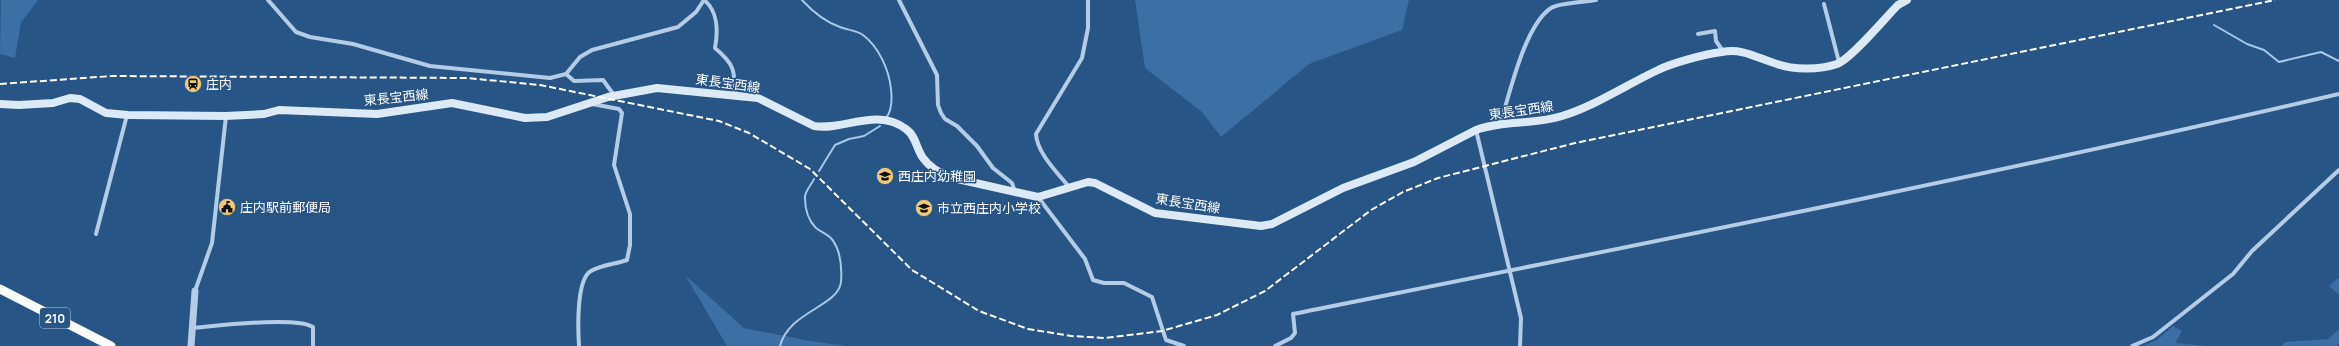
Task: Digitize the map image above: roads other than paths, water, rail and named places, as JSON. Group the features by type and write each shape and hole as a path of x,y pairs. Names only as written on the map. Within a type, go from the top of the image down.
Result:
{"highway":[{"name":"210","path":"0,289 111,346"}],"main road":[{"name":"東長宝西線","path":"0,104 26,105 53,103 70,98 80,99 106,113 128,115 226,116 264,114 279,110 377,114 452,103 521,117 536,118 557,115 587,103 615,96 657,88 735,95 769,101 814,126 823,127 864,119 888,121 906,128 914,137 922,158 939,173 1015,192 1038,197 1088,182 1095,183 1155,212 1261,226 1272,224 1343,188 1414,162 1476,130 1500,124 1542,122 1564,116 1660,69 1723,52 1739,51 1755,55 1778,64 1795,67 1821,67 1839,62 1898,6 1907,0"}],"street":[{"path":"268,0 296,32 310,37 353,44 430,66 541,77 566,74 576,61 592,50 678,27 696,12 704,0 709,4 716,21 715,48 730,60 735,76 735,95"},
{"path":"899,0 937,75 938,105 941,113 945,119 957,126 972,141 993,168 1012,183 1015,192"},
{"path":"1069,188 1045,156 1036,141 1036,134 1082,58 1088,28 1088,0"},
{"path":"1500,124 1519,60 1544,14 1552,7 1596,0"},
{"path":"1824,4 1839,62"},
{"path":"1698,34 1715,30 1716,41 1723,52"},
{"path":"566,74 574,81 603,80 615,96"},
{"path":"1275,346 1291,338 1295,333 1296,327 1293,314 1867,198 2163,135 2339,94"},
{"path":"579,346 578,324 581,288 585,276 590,271 627,260 630,245 630,214 614,165 622,113 619,110 587,103"},
{"path":"96,234 128,115"},
{"path":"191,346 195,292 212,243 226,116"},
{"path":"1476,130 1508,271 1521,318 1520,346"},
{"path":"2132,346 2153,337 2210,294 2233,274 2252,251 2339,170"},
{"path":"1038,197 1085,259 1093,280 1104,283 1124,283 1152,297 1166,340 1180,343 1184,346"},
{"path":"193,328 273,322 308,324 313,327 313,346"}],"waterway":[{"path":"802,0 824,19 840,27 860,33 874,46 882,59 890,82 891,104 886,118"},
{"path":"2214,25 2247,44 2264,50 2279,62 2321,52 2339,61"},
{"path":"819,171 835,145 849,139 864,136 880,126"},
{"path":"780,346 785,334 793,325 802,317 831,298 838,290 841,282 841,265 837,248 828,235 813,225 806,210 805,196 814,179"}],"railway":[{"path":"0,84 112,76 467,78 540,85 719,121 749,133 810,169 912,270 979,311 1028,329 1071,336 1105,338 1162,331 1217,315 1265,291 1371,210 1403,192 1438,178 1575,143 2275,0"}],"place":[{"name":"庄内","path":"193,84"},
{"name":"西庄内幼稚園","path":"885,176"},
{"name":"庄内駅前郵便局","path":"227,207"},
{"name":"市立西庄内小学校","path":"924,208"}]}
